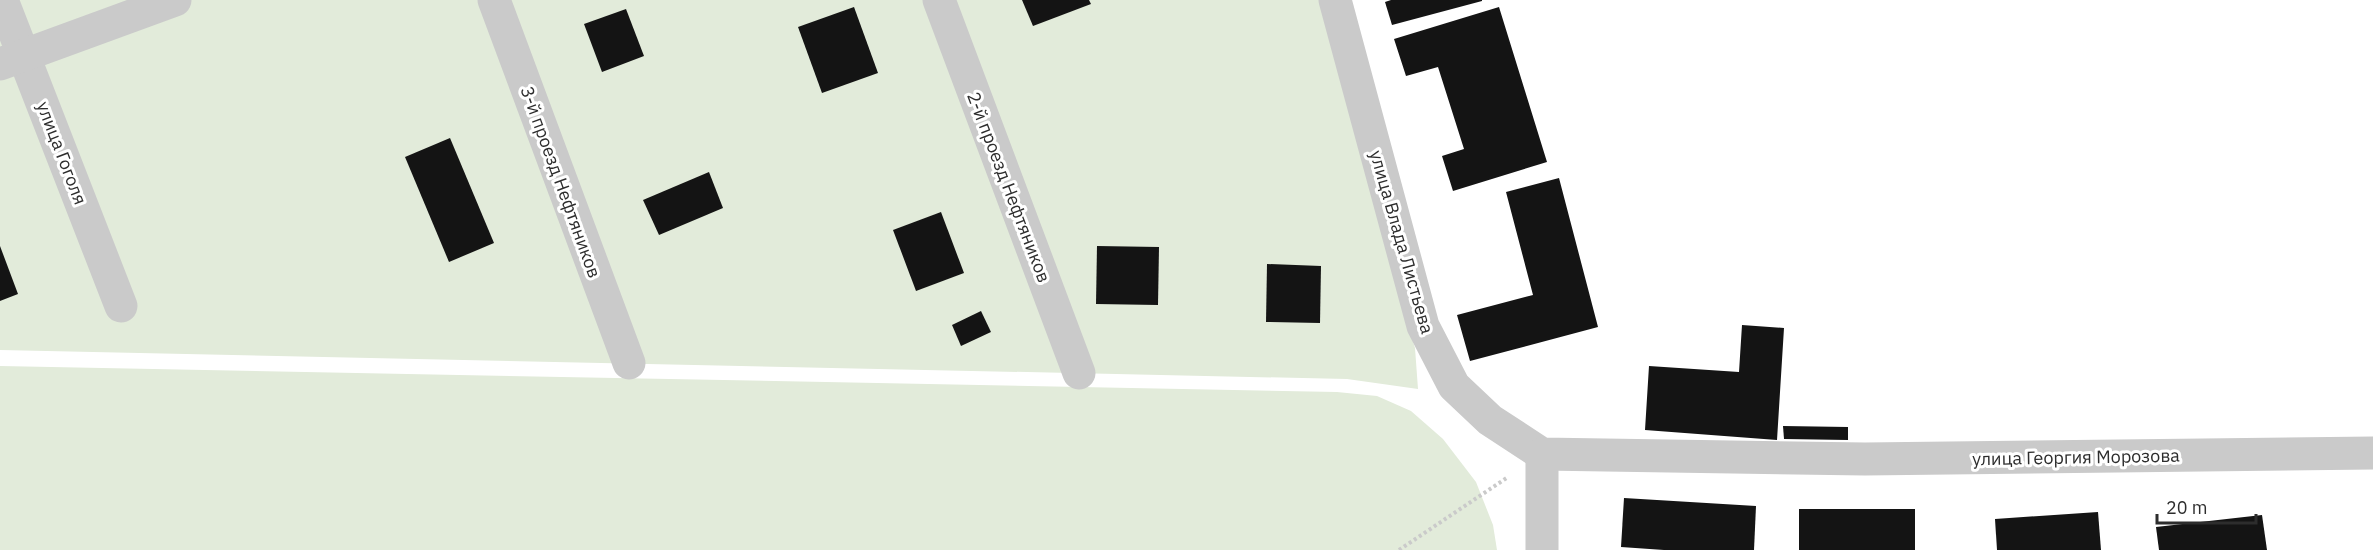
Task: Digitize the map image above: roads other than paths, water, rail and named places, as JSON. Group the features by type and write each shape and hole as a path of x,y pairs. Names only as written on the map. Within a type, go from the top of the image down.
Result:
{"street":[{"name":"улица Гоголя","path":"2,0 12,59 121,306"},
{"path":"12,59 175,0"},
{"name":"3-й проезд Нефтяников","path":"494,0 629,363"},
{"name":"2-й проезд Нефтяников","path":"939,0 1079,373"},
{"name":"улица Влада Листьева","path":"1335,0 1423,326 1454,386 1490,420 1542,454"},
{"name":"улица Георгия Морозова","path":"1542,454 1780,459 2373,453"},
{"path":"1542,454 1542,550"}]}
